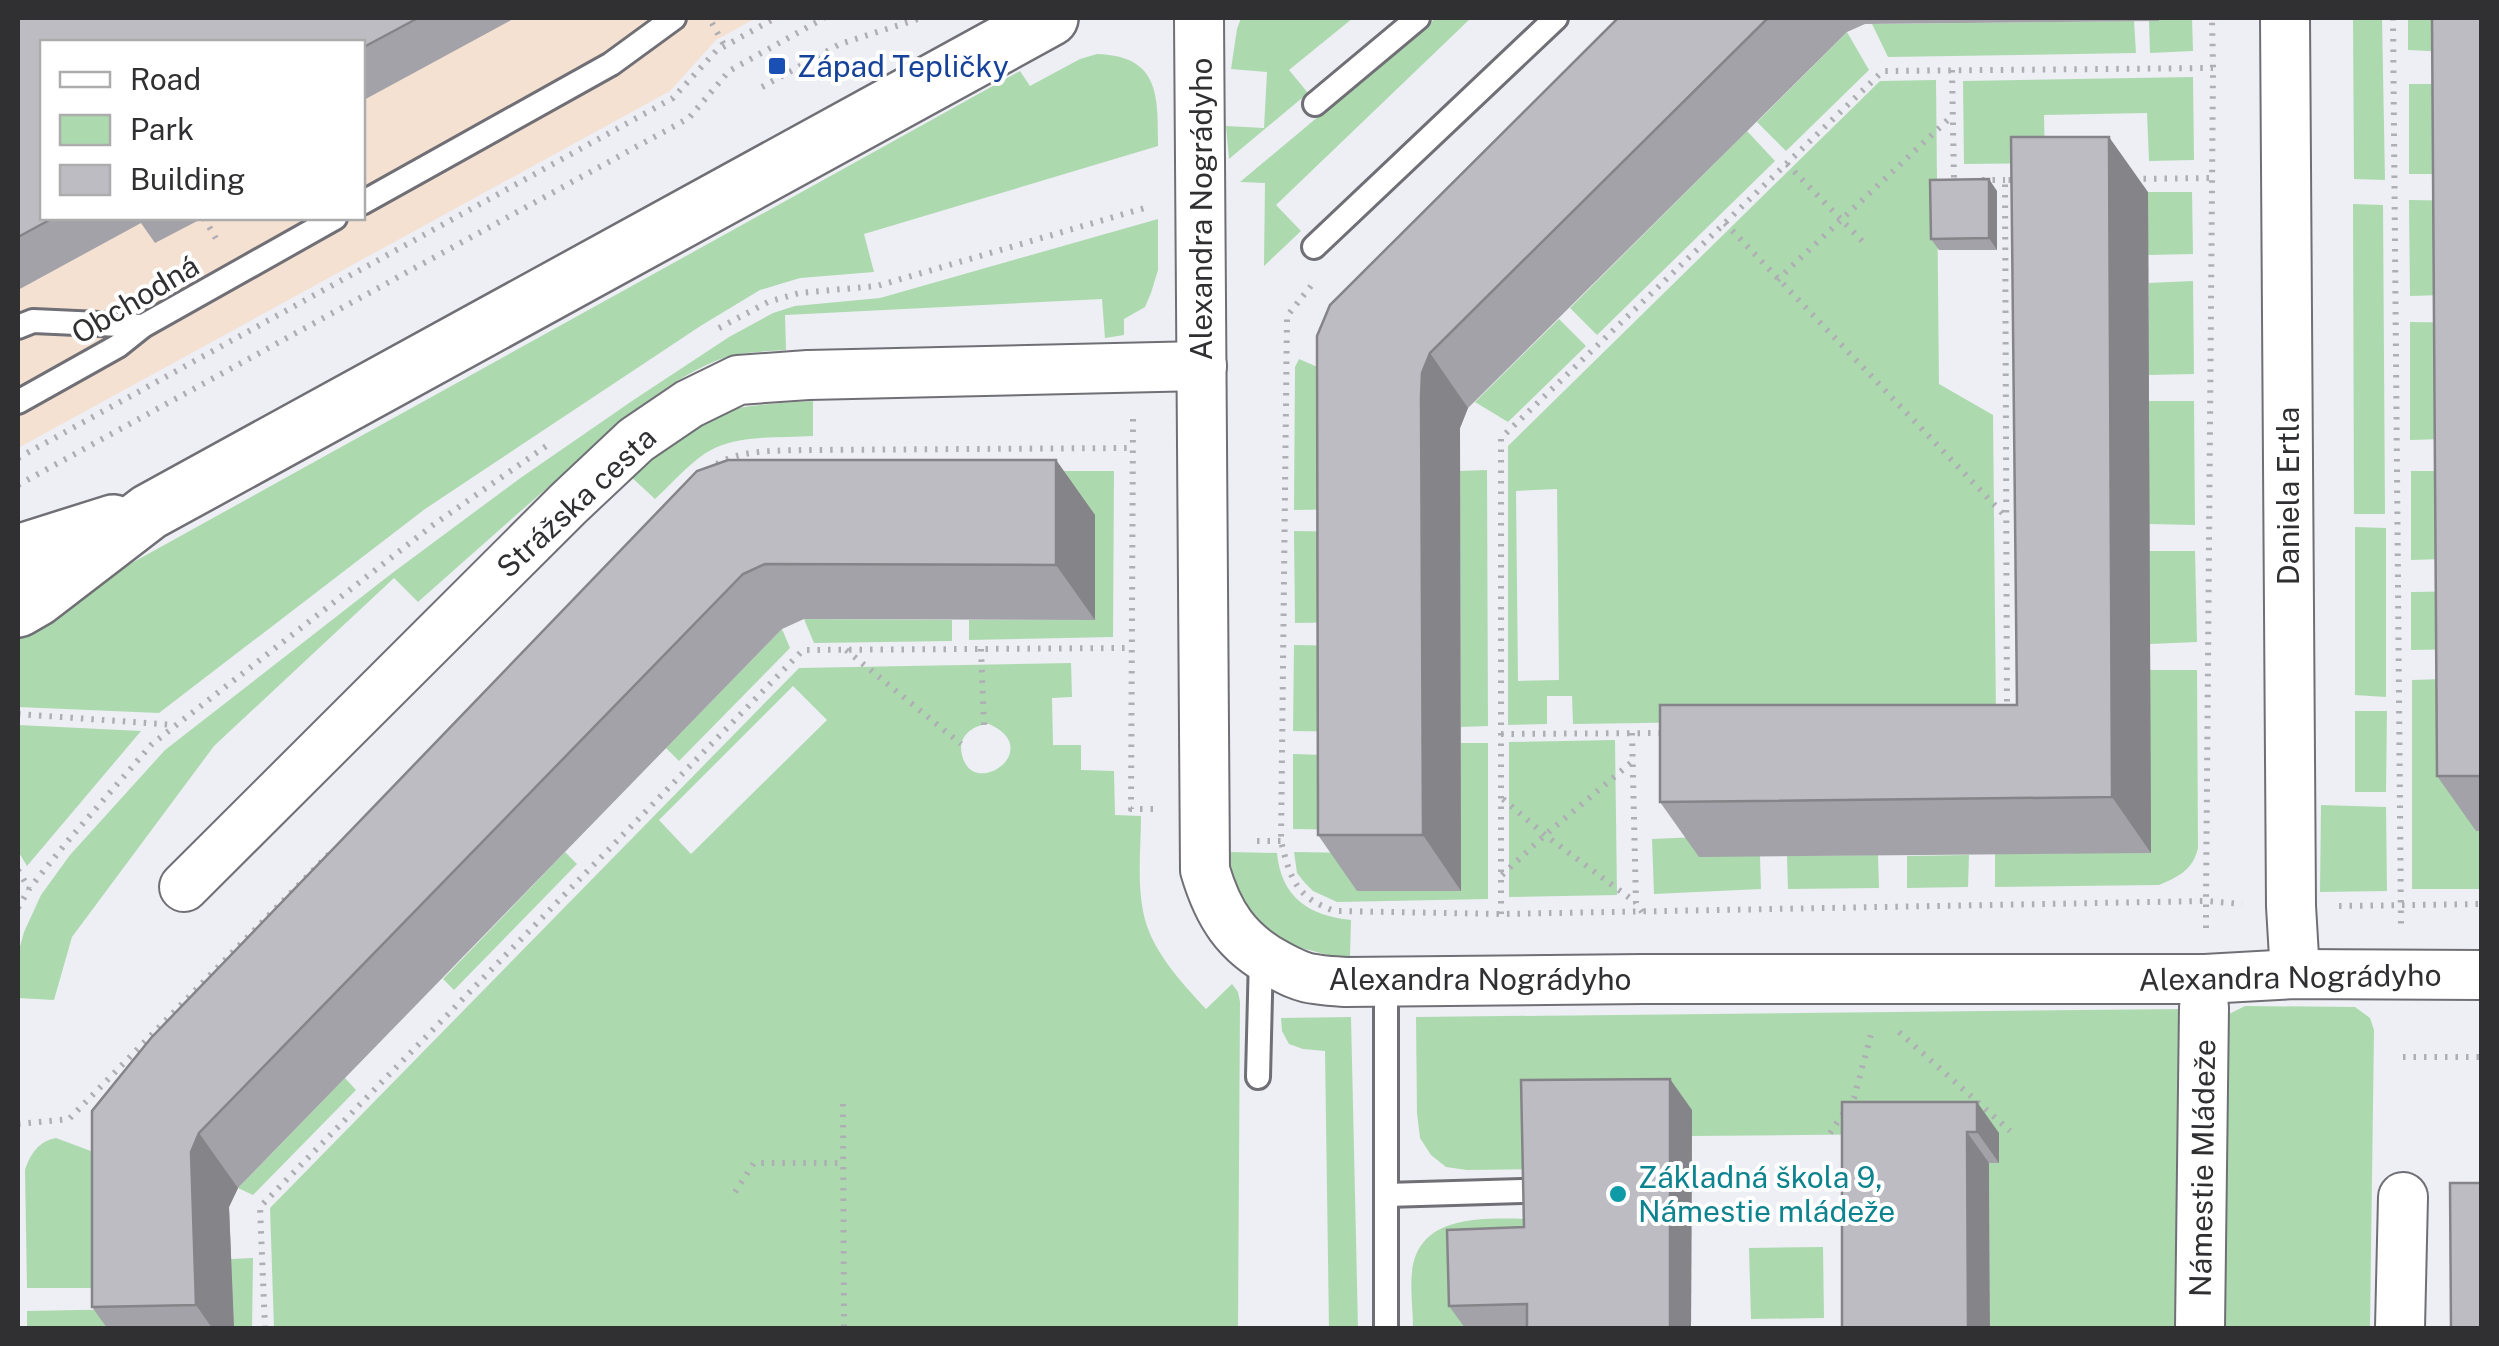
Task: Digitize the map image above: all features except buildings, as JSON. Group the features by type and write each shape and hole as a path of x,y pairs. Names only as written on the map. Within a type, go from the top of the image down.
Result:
{"street":[{"path":"18,608 37,598 149,512 1050,18"},
{"name":"Alexandra Nográdyho","path":"1199,18 1205,870 1223,915 1236,934 1261,956 1311,979 1366,981 2482,975"},
{"name":"Daniela Ertla","path":"2285,18 2290,866 2296,974"},
{"name":"Strážska cesta","path":"184,887 582,491 636,440 689,404 738,380 1202,366"},
{"path":"18,553 149,512"},
{"name":"Námestie Mládeže","path":"2200,1328 2204,1007"},
{"path":"2400,1328 2403,1197"}],"lane":[{"path":"365,200 611,64 674,18"},
{"path":"1314,104 1418,18"},
{"path":"1314,247 1556,18"},
{"name":"Obchodná","path":"18,402 118,346 143,326 332,220"},
{"path":"18,326 33,320 143,326"},
{"path":"1258,1077 1261,956"},
{"path":"1366,981 1386,1195 1386,1328"},
{"path":"1386,1195 1522,1191"}],"path":[{"path":"18,458 673,98 716,51 775,18"},
{"path":"18,485 689,118 730,70 824,18"},
{"path":"762,87 840,44 921,18"},
{"path":"1317,278 1288,316 1281,841 1293,881 1317,905 1335,912 1502,914 2206,901 2212,18"},
{"path":"2393,18 2402,938"},
{"path":"712,24 724,46"},
{"path":"1502,914 1501,438 1883,70 2213,68"},
{"path":"1952,70 1954,180 2024,180"},
{"path":"1777,280 1952,115"},
{"path":"1787,164 1865,244"},
{"path":"2118,179 2212,178"},
{"path":"2006,180 2007,730"},
{"path":"205,220 224,252"},
{"path":"1725,223 2007,518"},
{"path":"1133,415 1131,809 1166,809"},
{"path":"699,478 712,466 756,452 1133,448"},
{"path":"981,648 984,725"},
{"path":"265,1328 260,1207 804,650 1132,648"},
{"path":"845,650 961,744"},
{"path":"18,714 175,724"},
{"path":"1632,733 1636,903"},
{"path":"1502,734 1672,733"},
{"path":"1502,876 1633,762"},
{"path":"1502,797 1545,835 1636,903 1642,912"},
{"path":"18,1124 69,1119 339,844"},
{"path":"18,870 28,888"},
{"path":"2334,906 2482,904"},
{"path":"1892,1026 2010,1130"},
{"path":"1830,1134 1854,1098 1872,1030"},
{"path":"2402,1057 2482,1057"},
{"path":"843,1104 844,1328"},
{"path":"735,1192 754,1162 844,1163"}],"shaded area":[{"path":"18,18 756,18 716,40 670,91 18,448"}],"green space":[{"path":"1241,18 1353,18 1289,70 1308,93 1229,159 1226,126 1264,128 1267,72 1231,69"},
{"path":"1436,18 1471,18 1276,205 1301,231 1264,266 1265,183 1240,182"},
{"path":"2192,18 2193,51 2150,53 2149,21"},
{"path":"2353,18 2382,18 2385,180 2354,179"},
{"path":"2408,18 2470,18 2471,53 2408,50"},
{"path":"2134,21 2136,53 1888,57 1872,24"},
{"path":"1847,32 1869,70 1786,151 1757,122"},
{"path":"1097,54 1118,56 1144,71 1155,95 1158,146 864,234 874,272 800,278 760,290 425,509 159,713 18,707 18,626 1020,71 1030,86"},
{"path":"2193,77 2194,160 2149,161 2147,113 2044,115 2045,163 1964,164 1963,81"},
{"path":"1936,80 1939,384 1993,415 1996,718 1573,724 1572,696 1547,696 1547,724 1508,725 1508,446 1880,81","holes":["1557,489 1559,680 1518,681 1516,491"]},
{"path":"2409,84 2471,84 2471,174 2409,174"},
{"path":"1747,131 1775,161 1597,335 1570,308"},
{"path":"2148,192 2192,192 2193,254 2148,255"},
{"path":"2409,200 2471,201 2472,294 2410,296"},
{"path":"2353,204 2383,205 2385,514 2354,514"},
{"path":"1158,219 1158,270 1145,307 1124,319 1124,335 1105,338 1102,299 785,315 786,350 726,357 696,370 655,396 418,602 394,578 214,746 72,937 54,1000 18,998 18,954 41,895 70,855 165,750 391,574 632,401 773,313 795,306 880,298"},
{"path":"2193,281 2194,374 2148,375 2149,283"},
{"path":"1559,319 1586,346 1508,422 1475,402"},
{"path":"2410,322 2472,323 2473,438 2410,440"},
{"path":"1299,359 1359,385 1356,509 1294,510 1295,367"},
{"path":"813,401 813,436 752,439 717,447 692,463 655,499 628,474 676,434 714,414"},
{"path":"2149,401 2194,401 2195,525 2149,524"},
{"path":"1487,470 1488,726 1461,727 1460,471"},
{"path":"1044,471 1114,471 1113,637 969,640 969,620 1095,620"},
{"path":"2411,471 2474,471 2474,558 2411,560"},
{"path":"2355,527 2386,528 2386,697 2355,695"},
{"path":"1294,531 1356,532 1357,622 1295,623"},
{"path":"2149,551 2195,551 2197,642 2150,644"},
{"path":"2474,591 2475,649 2411,650 2411,592"},
{"path":"804,619 952,620 952,641 814,643"},
{"path":"782,629 790,648 679,761 666,748"},
{"path":"1294,645 1357,646 1357,732 1293,731"},
{"path":"1071,663 1072,697 1052,698 1053,745 1081,745 1081,770 1114,771 1115,815 1141,816 1143,911 1167,964 1206,1009 1232,984 1238,992 1238,1328 274,1328 270,1208 799,668","holes":["793,686 827,720 691,854 659,820","989,724 1005,734 1010,746 1008,757 1001,766 979,773 969,768 962,755 962,742 972,729"]},
{"path":"2150,670 2197,670 2198,848 2192,862 2178,876 2159,885 1995,887 1995,854 2150,852"},
{"path":"2475,678 2476,831 2481,831 2481,889 2412,889 2412,680"},
{"path":"2355,711 2387,711 2386,792 2355,792"},
{"path":"18,725 141,731 27,866 18,851"},
{"path":"1615,740 1617,895 1509,897 1509,742"},
{"path":"1461,743 1488,743 1488,899 1337,902 1305,883 1297,873 1294,852 1357,853 1461,890"},
{"path":"1293,754 1356,756 1357,830 1293,829"},
{"path":"2321,805 2386,807 2387,891 2320,892"},
{"path":"1699,837 1760,856 1761,889 1654,894 1652,839"},
{"path":"565,852 577,864 454,990 443,979"},
{"path":"1231,852 1277,853 1284,881 1300,902 1322,914 1351,920 1350,957 1282,943 1242,909 1230,873"},
{"path":"1878,855 1879,888 1788,889 1787,856"},
{"path":"1969,855 1968,887 1907,888 1907,856"},
{"path":"2245,1006 2355,1007 2370,1018 2374,1030 2370,1328 2224,1328 2224,1022 2229,1014"},
{"path":"2186,1009 2185,1328 1990,1328 1989,1163 1999,1162 1998,1133 1692,1136 1544,1169 1467,1170 1446,1167 1431,1155 1420,1138 1416,1017"},
{"path":"1351,1017 1358,1328 1329,1328 1325,1051 1289,1044 1281,1018"},
{"path":"345,1078 356,1090 253,1195 238,1188"},
{"path":"56,1138 131,1166 131,1288 27,1288 25,1170 36,1149"},
{"path":"1546,1219 1470,1328 1413,1328 1412,1272 1418,1251 1429,1236 1464,1222"},
{"path":"1823,1247 1824,1318 1751,1319 1749,1248"},
{"path":"253,1258 252,1328 234,1328 231,1259"},
{"path":"131,1309 130,1328 27,1328 27,1311"}],"place":[{"name":"Západ Tepličky","path":"777,66"},
{"name":"Základná škola 9, Námestie mládeže","path":"1618,1194"}]}
